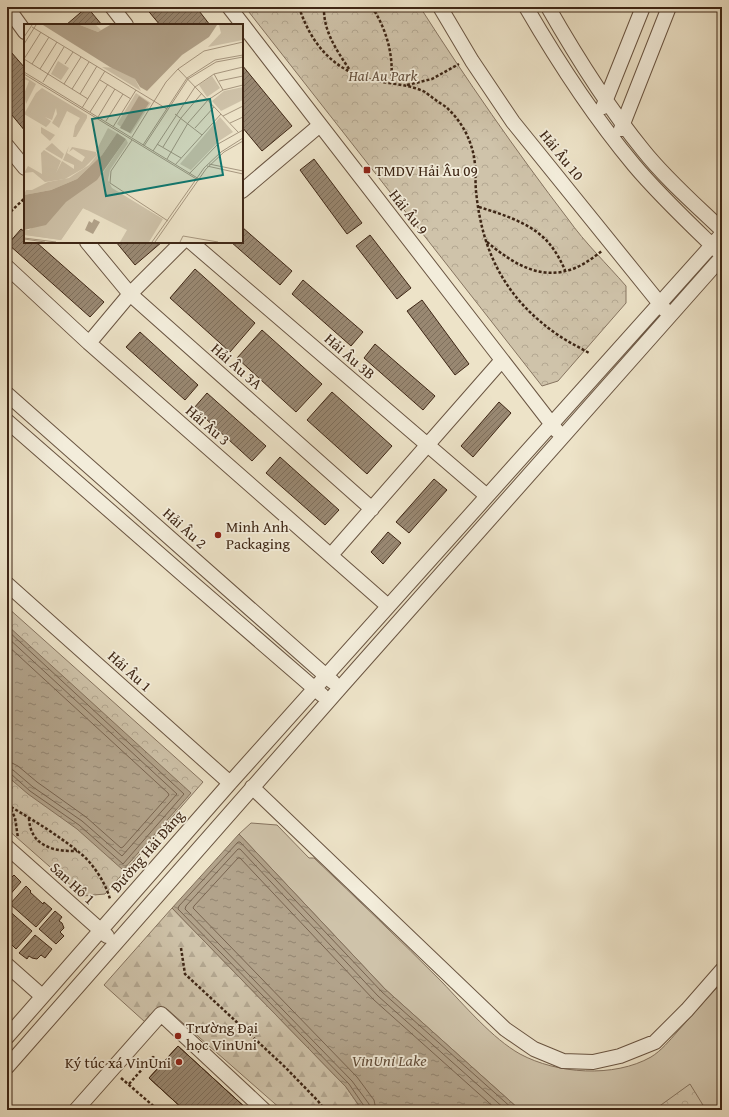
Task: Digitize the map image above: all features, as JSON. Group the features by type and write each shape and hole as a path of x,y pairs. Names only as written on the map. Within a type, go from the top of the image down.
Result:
{"street":[{"path":"112,7 125,24"},
{"name":"Hải Âu 9","path":"229,7 242,24"},
{"name":"Hải Âu 10","path":"440,7 472,61 514,122 670,316"},
{"path":"526,7 544,38 598,120 615,142 656,190 719,253"},
{"path":"548,7 585,69 643,150 722,230"},
{"path":"598,120 643,7"},
{"path":"615,142 669,7"},
{"path":"12,11 24,30"},
{"name":"Hải Âu 9","path":"243,25 562,437"},
{"path":"244,184 320,125"},
{"path":"7,146 24,167"},
{"path":"7,1067 252,787 670,316 719,253 722,234"},
{"name":"Hải Âu 3A","path":"88,243 130,294 372,509"},
{"path":"89,343 130,294 181,243"},
{"name":"Hải Âu 3B","path":"192,243 487,496"},
{"name":"Đường Hải Đăng","path":"7,1037 230,783 660,304 719,253"},
{"name":"Hải Âu 3","path":"7,267 89,343 388,606"},
{"path":"331,555 502,360"},
{"name":"Hải Âu 2","path":"7,394 340,688"},
{"path":"28,412 9,428 314,689 329,700"},
{"name":"Hải Âu 1","path":"7,584 230,783"},
{"path":"252,787 505,1029 534,1049 563,1061 593,1062 620,1056 655,1042 687,1010 722,970"},
{"name":"San Hô 1","path":"13,843 100,930 116,944"},
{"path":"7,965 42,996"},
{"path":"76,1110 161,1014 264,1110"}],"path":[{"path":"299,7 305,26 318,46 334,62 353,74 372,80 406,86 424,92 449,109 465,130 474,158 478,207 486,241 490,254 506,284 529,311 558,335 589,353"},
{"path":"324,7 324,16 331,40 353,74"},
{"path":"372,7 378,15 391,54 391,83"},
{"path":"406,86 432,79 463,62"},
{"path":"7,215 24,199"},
{"path":"478,207 497,213 530,228 546,239 558,254 565,270"},
{"path":"486,241 516,264 545,272 575,268 603,251"},
{"path":"7,800 14,818 13,843"},
{"path":"11,807 78,851 101,878 111,899"},
{"path":"29,818 32,831 36,838 43,844 59,851 78,851"},
{"path":"181,948 185,974 284,1067 325,1110"},
{"path":"128,1084 153,1058 158,1062"},
{"path":"112,1070 158,1110"}],"green space":[{"name":"Hai Au Park","path":"245,7 420,7 455,61 529,167 575,228 626,286 626,303 558,381 542,386"},
{"path":"7,607 203,782 105,894 83,896 7,829"},
{"path":"251,823 277,825 309,858 314,858 394,935 489,1031 510,1048 535,1061 551,1066 586,1071 603,1071 636,1064 655,1055 662,1049 722,982 722,1110 520,1110 385,989 239,834"},
{"path":"172,908 346,1087 362,1110 282,1110 167,1009 156,1010 145,1022 104,985"},
{"path":"690,1084 706,1110 654,1110"}],"water":[{"path":"7,625 191,793 123,870 77,829 28,794 7,776"},
{"name":"VinUni Lake","path":"239,834 385,989 520,1110 362,1110 346,1087 172,908"}],"building":[{"path":"87,7 101,24 67,24"},
{"path":"145,7 196,7 209,24 159,24"},
{"path":"11,52 24,67 24,130 7,109 7,56"},
{"path":"243,66 292,126 262,151 243,128"},
{"path":"314,159 362,223 347,234 300,170"},
{"path":"243,228 292,271 280,285 232,243 243,243"},
{"path":"21,229 24,231 24,243 37,243 104,302 90,317 8,244"},
{"path":"370,235 411,288 397,299 356,246"},
{"path":"117,243 161,243 135,265"},
{"path":"195,269 255,323 230,352 170,298"},
{"path":"303,280 363,332 351,346 292,294"},
{"path":"422,300 469,364 455,375 407,311"},
{"path":"262,330 322,384 296,412 237,358"},
{"path":"140,332 198,385 185,400 126,347"},
{"path":"375,344 435,396 423,410 364,358"},
{"path":"332,392 392,446 367,474 307,420"},
{"path":"207,393 266,446 252,461 194,408"},
{"path":"499,402 511,413 473,457 461,446"},
{"path":"280,457 339,510 325,525 266,473"},
{"path":"434,479 447,490 409,533 396,522"},
{"path":"388,532 401,543 383,564 371,552"},
{"path":"7,873 12,877 14,875 21,882 7,898"},
{"path":"26,886 31,891 30,892 43,904 44,902 52,909 36,927 10,904"},
{"path":"7,909 32,931 16,949 9,942 10,940 7,937"},
{"path":"55,911 62,917 59,921 62,923 64,928 60,932 64,936 56,944 39,929"},
{"path":"35,935 52,949 45,958 41,955 37,959 29,956 27,959 19,953"},
{"name":"Ký túc xá VinUni","path":"178,1046 248,1110 184,1110 149,1078"},
{"name":"Ký túc xá VinUni","path":"178,1046 248,1110 184,1110 149,1078"}],"place":[{"name":"TMDV Hải Âu 09","path":"367,170"},
{"name":"Minh Anh Packaging","path":"218,535"},
{"name":"Trường Đại học VinUni","path":"178,1036"},
{"name":"Ký túc xá VinUni","path":"179,1062"}]}
